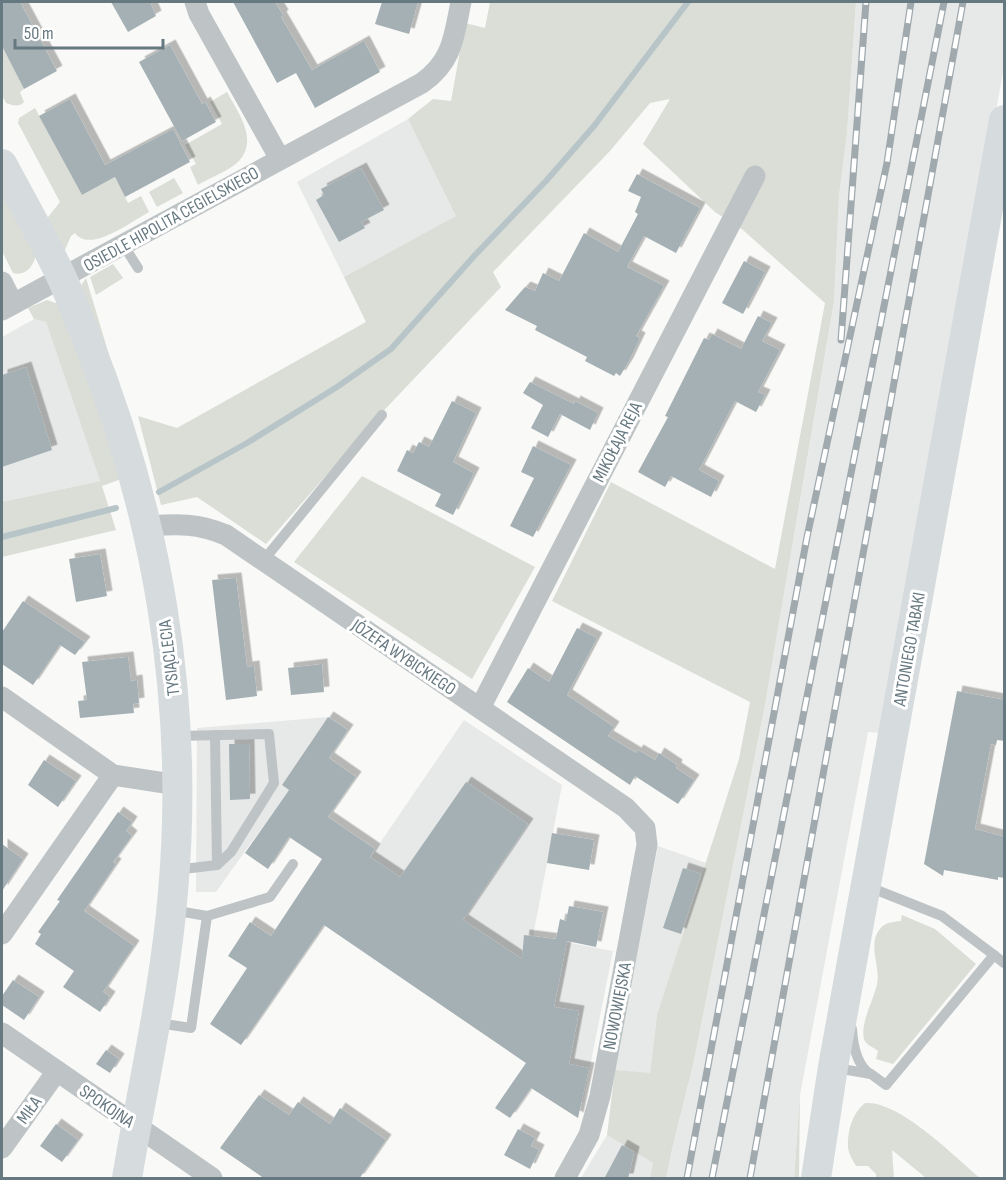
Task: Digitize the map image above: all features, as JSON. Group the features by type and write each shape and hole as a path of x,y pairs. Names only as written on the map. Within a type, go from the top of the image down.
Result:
{"street":[{"name":"OSIEDLE HIPOLITA CEGIELSKIEGO","path":"195,2 199,14 280,159"},
{"name":"OSIEDLE HIPOLITA CEGIELSKIEGO","path":"8,307 124,246 431,77 447,58 460,2"},
{"name":"ANTONIEGO TABAKI","path":"816,1179 833,1067 1005,120"},
{"name":"TYSIĄCLECIA","path":"2,164 62,278 116,417 148,526 166,628 178,785 175,870 164,976 127,1179"},
{"name":"MIKOŁAJA REJA","path":"480,708 755,176"},
{"path":"2,282 8,307"},
{"name":"JÓZEFA WYBICKIEGO","path":"148,526 193,524 226,535 626,808 645,828"},
{"path":"2,697 113,775 178,785"},
{"path":"2,934 113,775"},
{"name":"NOWOWIEJSKA","path":"565,1179 589,1135 600,1096 647,845 645,828"},
{"name":"SPOKOJNA","path":"2,1033 212,1179"},
{"name":"MIŁA","path":"2,1148 57,1071"}],"lane":[{"path":"124,246 138,268"},
{"path":"263,561 382,416"},
{"path":"175,870 217,865 231,852 273,783 269,734 176,736"},
{"path":"215,735 217,865"},
{"path":"172,910 207,916 270,897 293,864"},
{"path":"867,886 942,916 1005,963"},
{"path":"155,1022 191,1028 207,916"},
{"path":"846,996 854,1048 864,1069 886,1085 994,955"},
{"path":"833,1067 870,1074"}],"shaded area":[{"path":"490,2 856,2 847,133 839,196 834,302 765,705 693,1065 666,1178 650,1178 653,1163 607,1135 615,1070 650,1073 657,1015 739,759 750,702 552,601 611,482 775,569 825,303 743,230 715,212 643,144 670,99 650,103 610,151 493,272 501,287 372,423 266,544 197,497 161,505 138,416 177,428 366,322 344,277 456,216 408,119 433,99 451,101 465,23 485,28"},
{"path":"856,2 1004,2 1004,67 881,733 868,732 800,1095 794,1178 666,1178 693,1065 765,705 834,303 839,196 847,133"},
{"path":"2,46 24,89 20,92 24,102 20,105 6,103 2,95"},
{"path":"227,92 247,135 245,152 231,168 198,185 190,167 196,164 185,145 222,124 210,102"},
{"path":"35,108 82,195 115,177 128,203 141,196 149,212 101,238 90,240 75,233 71,236 64,252 45,221 60,202 18,123 19,118"},
{"path":"408,119 457,216 344,277 297,182"},
{"path":"174,178 183,193 157,207 149,192"},
{"path":"2,188 36,253 32,265 26,271 18,274 13,273 2,251"},
{"path":"113,264 123,278 96,295 90,277"},
{"path":"86,278 122,398 81,291"},
{"path":"47,300 61,305 124,478 102,486 116,530 2,557 2,502 100,481 46,322 34,319 28,308"},
{"path":"34,319 46,322 100,481 2,502 2,337"},
{"path":"362,476 535,567 472,679 294,562"},
{"path":"328,717 282,785 289,790 216,892 196,892 197,728"},
{"path":"464,720 562,785 533,936 613,951 583,1102 324,925"},
{"path":"658,846 706,863 657,1015 650,1074 615,1070"},
{"path":"902,915 935,929 976,964 893,1064 876,1059 878,1051 866,1043 863,1032 878,977 874,949 876,935 884,925 901,921"},
{"path":"800,1095 799,1178 794,1178"},
{"path":"865,1103 879,1104 910,1120 942,1144 980,1178 926,1178 892,1150 894,1178 876,1178 876,1174 868,1166 856,1166 849,1150 848,1136 854,1117"},
{"path":"607,1135 653,1163 650,1178 581,1178"}],"building":[{"path":"2,2 20,2 57,71 24,89 2,46"},
{"path":"111,2 150,2 156,16 128,32"},
{"path":"233,2 275,2 283,15 281,17 312,70 364,41 380,72 315,108 296,73 277,83"},
{"path":"382,2 418,2 409,34 375,24"},
{"path":"170,45 202,104 205,102 216,122 182,141 139,62"},
{"path":"70,99 105,165 173,129 190,162 125,197 115,177 82,195 39,116"},
{"path":"361,168 384,210 361,222 365,228 339,242 316,200 324,195 321,189"},
{"path":"637,174 700,208 676,253 644,236 627,267 664,286 636,336 640,338 628,363 620,376 616,373 614,376 585,361 587,357 535,330 537,326 505,310 525,287 535,291 543,273 559,281 584,233 618,252 638,214 635,212 641,197 628,191"},
{"path":"744,261 765,272 743,314 722,303"},
{"path":"758,316 772,323 762,341 780,350 758,392 765,395 756,412 735,401 699,470 719,481 711,497 671,476 665,487 638,472 668,417 665,416 704,338 709,340 712,334 741,349"},
{"path":"26,367 52,450 2,467 2,375"},
{"path":"530,382 598,413 590,430 560,414 548,437 531,428 543,405 523,393"},
{"path":"452,401 476,413 453,462 474,473 453,515 435,506 441,494 397,471 407,450 413,453 419,442 429,447"},
{"path":"533,446 571,465 533,537 510,526 534,478 521,472"},
{"path":"100,554 107,596 76,602 69,559"},
{"path":"236,578 247,667 254,666 257,696 226,700 212,580"},
{"path":"23,601 85,642 75,655 60,645 33,685 2,664 2,632"},
{"path":"577,628 597,638 567,695 614,727 608,736 636,753 638,750 655,760 659,753 694,780 678,804 635,776 630,785 507,702 528,668 549,682"},
{"path":"128,657 131,681 137,680 139,703 133,704 134,713 80,718 78,701 87,700 82,662"},
{"path":"322,664 324,692 291,695 288,668"},
{"path":"957,691 1005,700 1005,741 997,740 996,745 991,744 975,829 1005,837 1005,878 998,877 998,880 944,870 943,876 924,864"},
{"path":"328,717 348,730 329,758 356,777 328,817 375,849 370,857 400,877 466,782 528,824 463,920 522,959 524,935 556,939 560,919 566,921 569,906 603,912 596,947 567,941 554,1007 579,1011 569,1064 589,1068 578,1118 531,1088 510,1118 495,1108 526,1063 324,925 241,1045 210,1024 247,968 228,956 250,922 271,936 322,859 289,837 268,869 245,853 289,790 282,785"},
{"path":"229,744 249,744 250,799 230,800"},
{"path":"44,760 76,781 58,807 28,785"},
{"path":"118,812 132,822 126,831 132,836 113,862 116,864 84,911 134,946 103,992 110,997 100,1012 63,987 74,971 35,944 41,934 38,932 60,901 57,900"},
{"path":"552,833 594,840 589,870 547,863"},
{"path":"2,844 23,859 2,891"},
{"path":"683,868 701,874 681,934 663,928"},
{"path":"13,980 39,997 24,1020 2,1005 2,996"},
{"path":"106,1050 119,1059 110,1073 96,1064"},
{"path":"259,1095 289,1115 298,1102 330,1124 340,1108 386,1140 359,1179 265,1179 220,1148"},
{"path":"56,1124 78,1140 62,1162 40,1146"},
{"path":"518,1129 535,1138 531,1146 539,1150 530,1169 504,1155"},
{"path":"622,1145 634,1152 628,1179 604,1179"}],"waterway":[{"path":"159,492 247,443 337,387 391,349 594,126 688,2"},
{"path":"2,537 116,508"}],"railway":[{"path":"841,340 866,2"},
{"path":"687,1178 807,537 887,163 911,2"},
{"path":"712,1178 944,2"},
{"path":"750,1178 963,2"}]}
